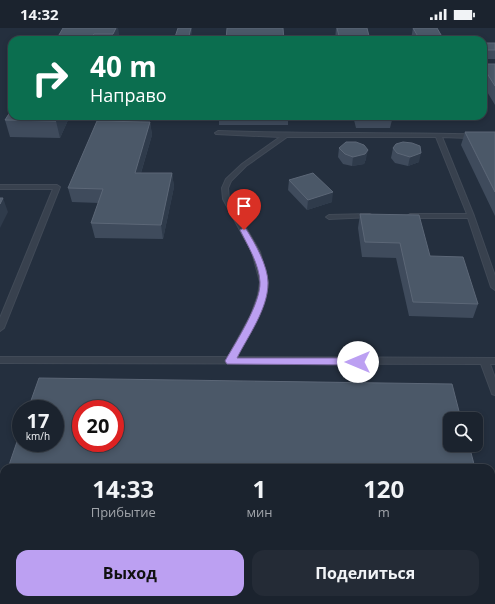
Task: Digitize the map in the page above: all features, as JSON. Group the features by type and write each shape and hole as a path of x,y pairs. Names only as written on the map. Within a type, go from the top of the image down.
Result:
{"lane":[{"path":"218,133 495,137"},
{"path":"230,361 255,315 262,295 264,282 256,252 226,199 225,188 228,180 244,166 286,135"},
{"path":"438,136 471,216 495,287"},
{"path":"0,187 57,187 0,328"},
{"path":"329,216 376,216"},
{"path":"400,216 471,216"},
{"path":"0,360 495,362"},
{"path":"485,362 495,391"}],"building":[{"path":"63,28 116,28 113,34 94,34 93,36 58,36"},
{"path":"178,28 191,28 189,36 175,36"},
{"path":"227,28 283,28 284,36 226,36"},
{"path":"337,28 367,28 369,36 339,36"},
{"path":"413,28 437,28 442,36 418,36"},
{"path":"487,43 495,43 495,50 487,50"},
{"path":"487,64 495,64 495,86 487,73"},
{"path":"8,115 8,120 56,120 56,121 5,120"},
{"path":"97,121 150,122 135,173 172,173 161,225 91,223 103,189 68,188"},
{"path":"465,132 495,132 495,192"},
{"path":"346,142 356,142 364,145 368,150 365,154 353,157 345,154 339,148"},
{"path":"403,142 420,146 421,153 410,157 397,153 393,148 396,144"},
{"path":"313,173 333,192 308,200 289,180"},
{"path":"360,214 419,215 430,256 463,257 478,304 413,302 400,243 365,242"},
{"path":"39,378 452,384 459,412 443,412 443,452 471,452 474,464 9,464 13,452 64,452 64,400 31,400"}],"route":[{"path":"244,230 256,252 264,282 262,295 255,315 230,361 358,362"}]}
